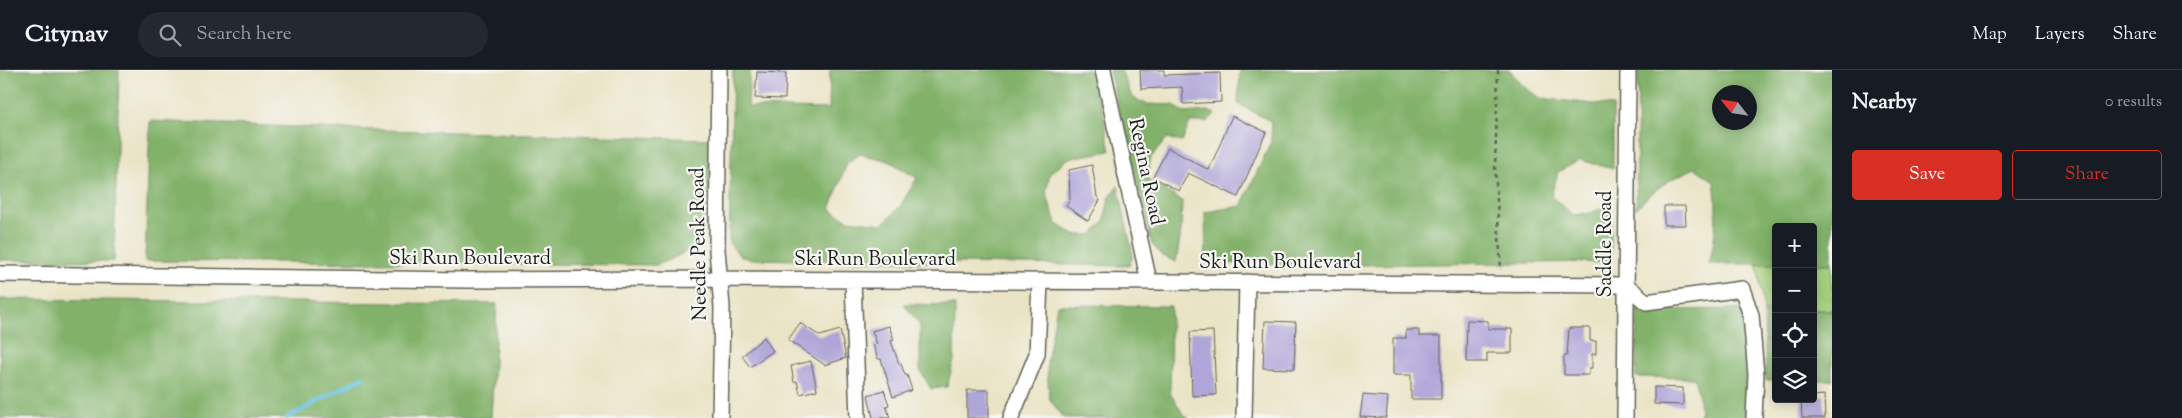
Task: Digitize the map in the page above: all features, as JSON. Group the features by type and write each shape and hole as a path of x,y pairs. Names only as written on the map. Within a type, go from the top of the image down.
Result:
{"street":[{"name":"Needle Peak Road","path":"719,70 716,250 722,307 720,418"},
{"name":"Regina Road","path":"1103,70 1149,282"},
{"name":"Saddle Road","path":"1625,418 1628,70"},
{"name":"Ski Run Boulevard","path":"0,274 468,280 719,278 1626,285"},
{"path":"853,280 858,418"},
{"path":"1011,418 1037,354 1040,281"},
{"path":"1244,418 1247,282"},
{"path":"1626,285 1646,302 1742,289 1751,316 1756,376 1754,418"}],"path":[{"path":"1498,70 1495,166 1502,284"}],"green space":[{"path":"0,70 119,70 114,261 0,260"},
{"path":"733,70 750,70 748,107 829,109 830,70 1095,70 1110,151 1069,158 1050,173 1046,192 1056,223 1074,235 1092,235 1104,222 1109,198 1118,186 1133,255 1130,264 1124,266 749,259 739,255 729,243","holes":["860,154 889,161 917,178 901,205 883,224 848,220 830,209 847,163"]},
{"path":"1109,70 1121,70 1132,97 1146,104 1174,105 1184,113 1208,111 1215,114 1207,122 1190,122 1182,142 1167,138 1150,159 1148,180 1182,201 1181,232 1176,262 1161,255 1152,244"},
{"path":"1240,70 1510,70 1521,84 1539,98 1613,106 1613,169 1580,160 1558,172 1551,196 1573,215 1591,213 1612,202 1611,262 1348,265 1206,263 1205,212 1241,206 1271,142 1272,122 1238,104"},
{"path":"1638,70 1832,70 1832,264 1817,264 1817,223 1772,223 1772,264 1709,264 1716,222 1714,181 1695,168 1678,176 1649,195 1636,209"},
{"path":"150,121 344,129 710,139 708,215 702,236 694,246 682,254 657,265 145,261"},
{"path":"1757,264 1772,264 1772,311 1764,311"},
{"path":"1817,264 1832,264 1832,310 1817,310"},
{"path":"0,299 497,304 491,418 0,418"},
{"path":"904,304 955,305 954,360 947,387 931,389 920,370 920,325"},
{"path":"1057,305 1171,306 1170,393 1185,417 1188,418 1063,418 1049,398 1047,363"},
{"path":"1742,309 1746,418 1700,418 1699,397 1694,378 1636,377 1637,310"},
{"path":"1817,310 1832,310 1832,380 1817,380"},
{"path":"1764,311 1772,311 1772,380 1766,380"}],"building":[{"path":"1140,70 1164,70 1164,75 1220,73 1221,102 1183,104 1182,87 1141,89"},
{"path":"757,72 786,73 785,99 755,98"},
{"path":"1232,116 1266,132 1238,197 1188,173 1179,191 1153,177 1168,148 1209,170"},
{"path":"1092,165 1097,197 1100,200 1088,221 1066,206 1070,200 1069,170"},
{"path":"1664,206 1685,206 1686,225 1664,225"},
{"path":"1467,320 1488,321 1488,329 1512,329 1512,353 1487,353 1487,362 1466,362"},
{"path":"1265,321 1296,322 1294,369 1263,368"},
{"path":"800,323 820,336 840,330 846,358 825,365 788,340"},
{"path":"889,326 894,340 891,341 899,364 901,364 905,375 907,375 912,390 893,397 881,359 878,359 873,345 877,344 872,331"},
{"path":"1569,328 1590,328 1590,341 1596,341 1596,354 1592,354 1592,368 1589,368 1589,375 1564,375 1564,356 1567,356"},
{"path":"1406,330 1419,330 1419,336 1441,336 1441,399 1411,399 1411,375 1393,375 1393,338 1406,338"},
{"path":"1213,331 1216,395 1192,396 1190,332"},
{"path":"764,337 773,351 750,367 742,356"},
{"path":"811,361 817,390 800,394 797,381 794,382 791,366"},
{"path":"1654,387 1683,388 1683,405 1654,404"},
{"path":"884,390 889,405 886,406 890,418 873,418 868,395"},
{"path":"967,390 989,390 989,418 967,418"},
{"path":"1363,395 1388,397 1386,418 1360,417"},
{"path":"1824,395 1825,418 1802,418 1801,403 1817,403 1817,396"}],"waterway":[{"path":"287,418 363,377"}]}
